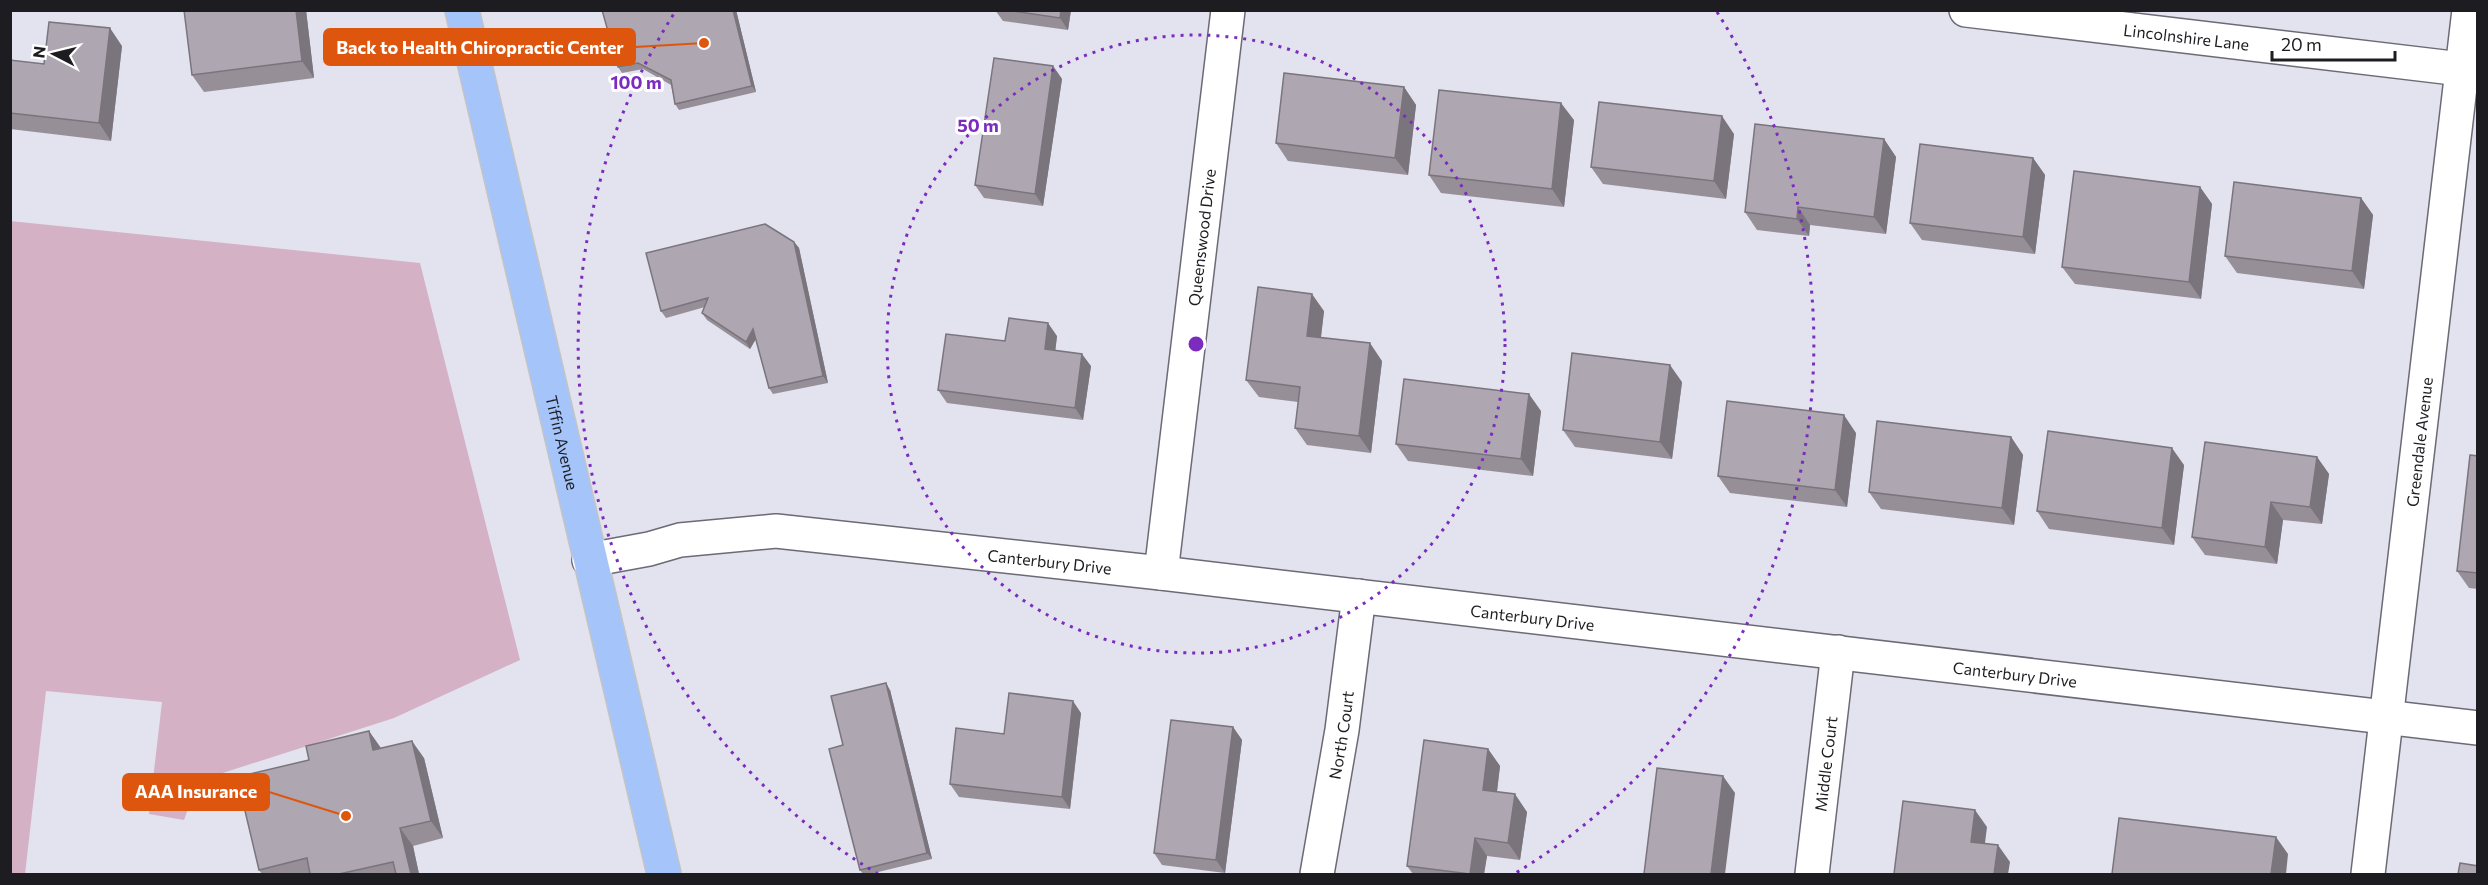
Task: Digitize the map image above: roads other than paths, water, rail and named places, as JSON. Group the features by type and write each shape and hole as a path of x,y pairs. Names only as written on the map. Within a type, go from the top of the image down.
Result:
{"highway":[{"name":"Tiffin Avenue","path":"462,10 664,874"}],"street":[{"name":"Queenswood Drive","path":"1161,573 1228,10"},
{"name":"Lincolnshire Lane","path":"1966,10 2470,71"},
{"name":"Greendale Avenue","path":"2368,874 2470,71 2469,10"},
{"name":"Canterbury Drive","path":"589,561 700,536 776,531 1161,573 2478,728"},
{"name":"North Court","path":"1317,874 1342,730 1359,596"},
{"name":"Middle Court","path":"1812,874 1838,652"}],"place":[{"name":"Back to Health Chiropractic Center","path":"704,43"},
{"name":"AAA Insurance","path":"346,816"}]}
